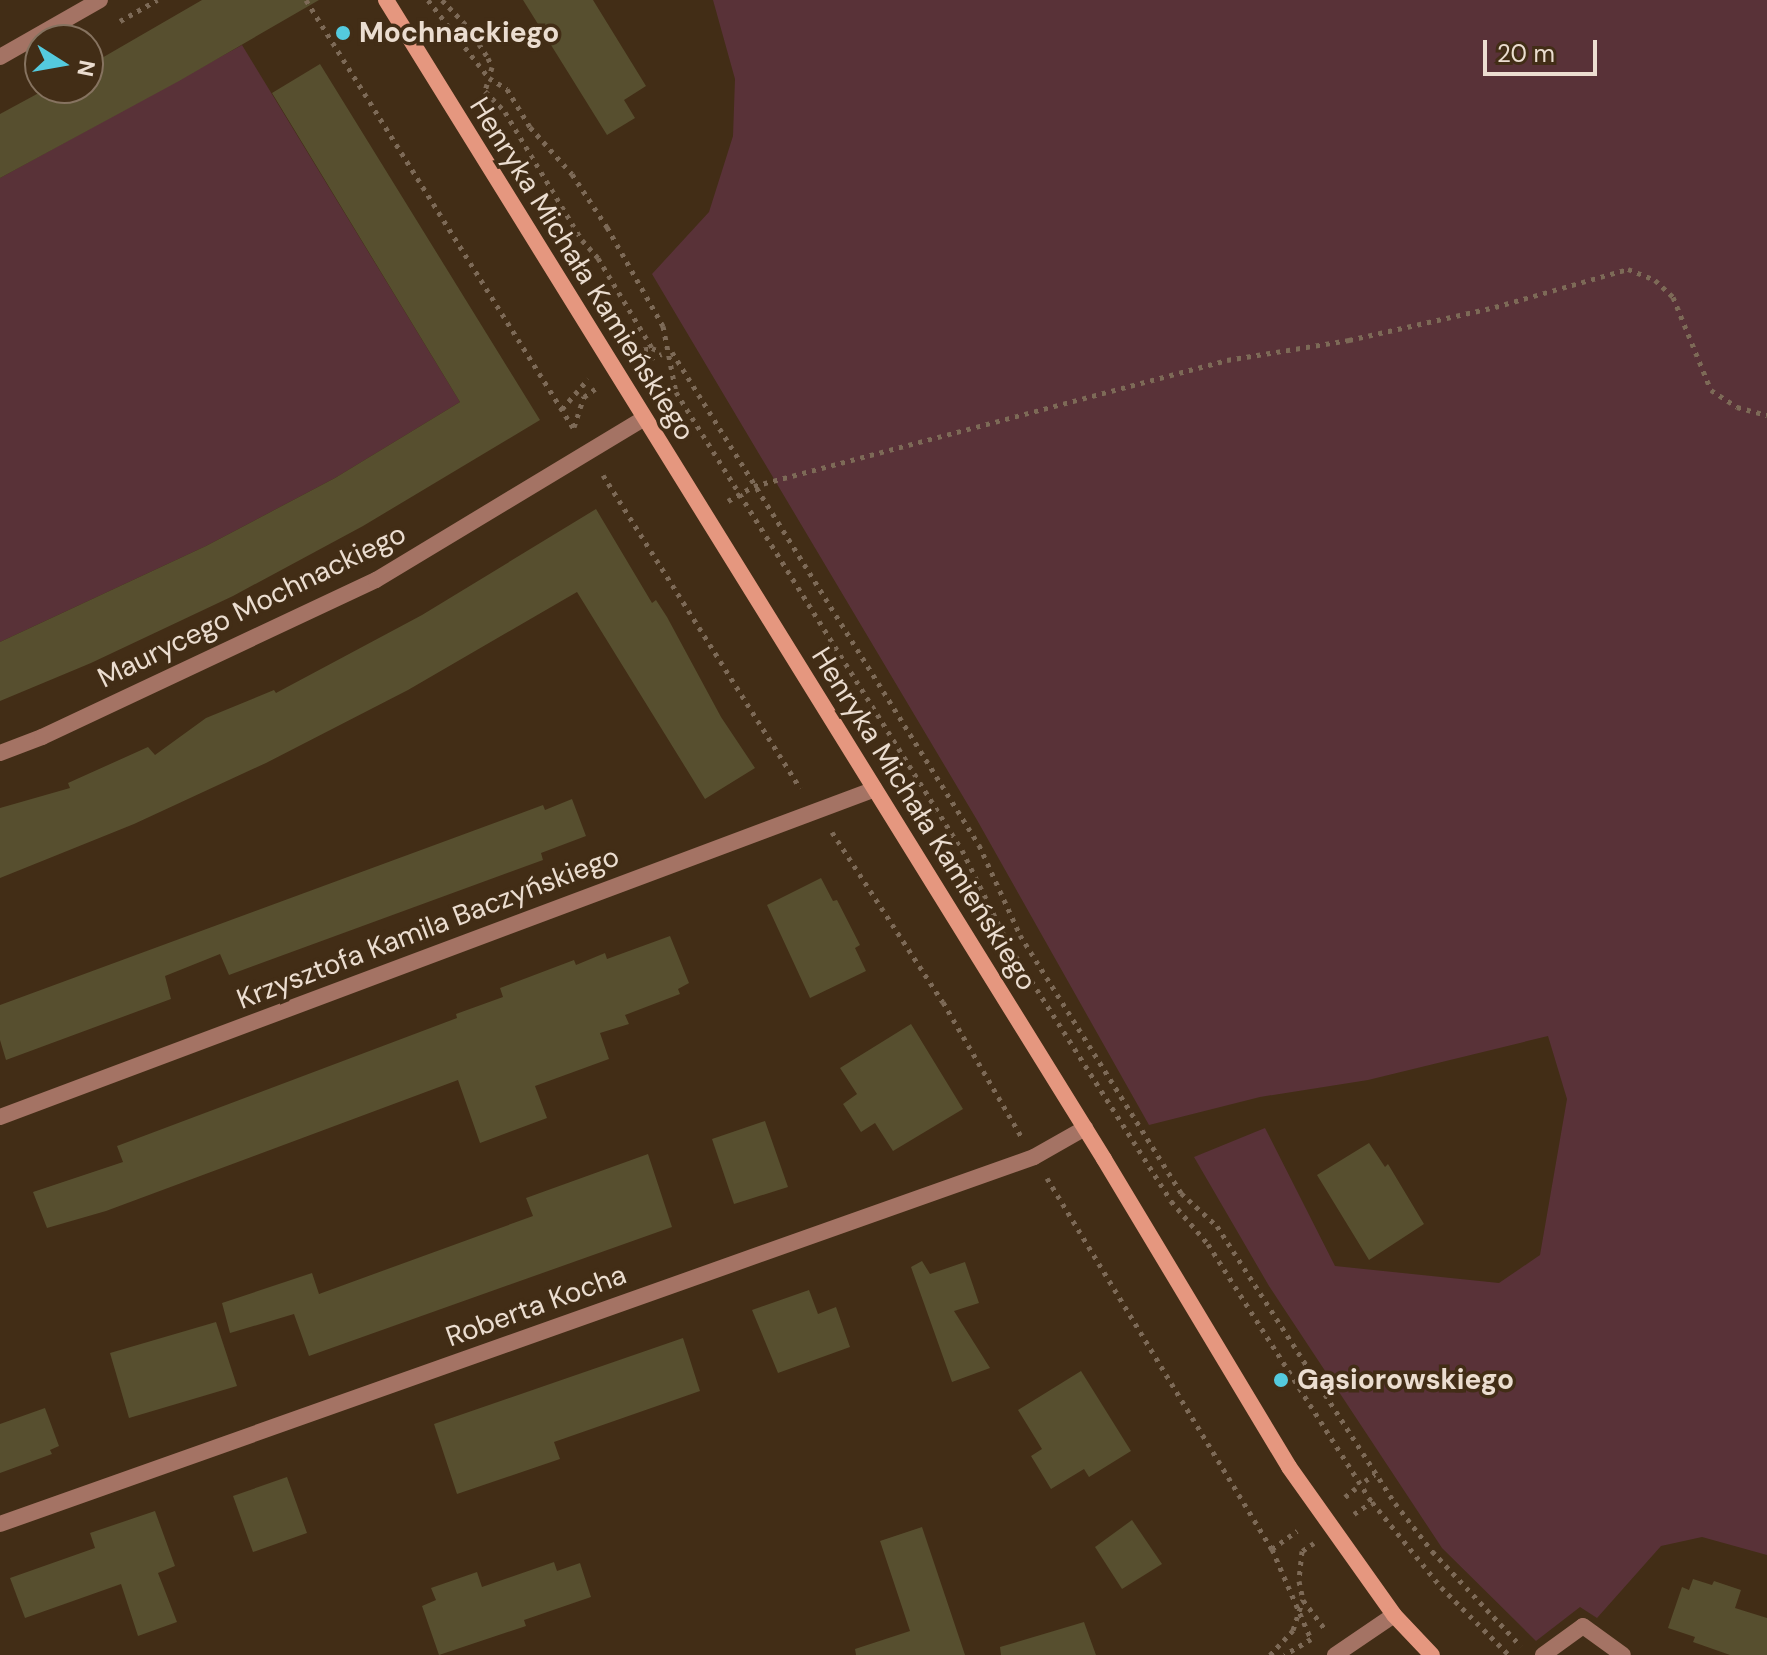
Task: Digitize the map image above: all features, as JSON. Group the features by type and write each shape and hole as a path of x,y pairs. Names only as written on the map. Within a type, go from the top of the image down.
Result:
{"street":[{"path":"0,57 100,0"},
{"name":"Henryka Michała Kamieńskiego","path":"386,0 1085,1128 1289,1467 1394,1615 1432,1655"},
{"name":"Maurycego Mochnackiego","path":"0,753 42,737 376,580 643,419"},
{"name":"Krzysztofa Kamila Baczyńskiego","path":"0,1117 875,789"},
{"name":"Roberta Kocha","path":"0,1524 1034,1157 1085,1128"},
{"path":"1339,1652 1394,1615"},
{"path":"1543,1655 1583,1626 1623,1655"}],"path":[{"path":"306,0 581,440"},
{"path":"428,0 488,81 507,89 530,127 572,174 607,227 663,326 676,392 737,495 962,850 1010,947 1171,1201 1208,1244 1372,1502 1441,1587 1509,1655"},
{"path":"442,0 468,27 488,58 492,67 485,91 505,112 652,348"},
{"path":"737,495 754,486 1227,360 1349,340 1480,311 1628,269 1655,280 1673,297 1711,390 1737,407 1767,415"},
{"path":"628,352 652,348 666,352 754,486 979,845 1020,935 1181,1193 1217,1226 1375,1474 1432,1551 1526,1651"},
{"path":"635,365 666,352"},
{"path":"562,409 591,375"},
{"path":"596,464 803,792"},
{"path":"827,825 943,1002 1008,1109 1025,1144"},
{"path":"1041,1167 1272,1549 1311,1639 1284,1655"},
{"path":"1365,1481 1375,1474"},
{"path":"1345,1497 1356,1488"},
{"path":"1355,1514 1372,1502"},
{"path":"1272,1549 1297,1531"},
{"path":"1308,1547 1302,1551 1298,1564 1303,1600 1339,1652"},
{"path":"1270,1655 1293,1630 1303,1600"}],"shaded area":[{"path":"713,0 1767,0 1767,1555 1702,1537 1661,1546 1597,1618 1580,1607 1536,1641 1442,1548 1269,1286 1194,1157 1265,1128 1335,1266 1499,1283 1540,1255 1567,1099 1548,1036 1368,1080 1260,1097 1149,1125 977,820 652,274 709,212 733,136 735,79"},
{"path":"242,45 460,402 335,478 206,546 0,642 0,178"}],"building":[{"path":"202,0 319,0 179,81 0,178 0,114 24,101 24,104 104,104 104,57"},
{"path":"523,0 593,0 646,86 624,100 635,118 607,135"},
{"path":"320,64 540,420 363,526 233,596 91,663 0,701 0,642 206,546 335,478 460,402 272,93"},
{"path":"596,509 652,603 656,600 667,617 721,717 755,768 705,799 577,592 408,690 266,763 134,824 0,878 0,808 70,788 68,783 148,747 155,755 206,718 274,690 276,693 422,615"},
{"path":"572,799 586,836 541,853 543,860 229,975 220,954 165,976 171,999 6,1060 0,1040 0,1005 543,805 545,810"},
{"path":"821,878 833,901 837,900 860,945 855,948 866,971 810,998 767,905"},
{"path":"670,936 689,983 678,989 680,994 625,1015 629,1024 600,1033 609,1059 535,1086 547,1118 480,1143 458,1080 106,1211 47,1228 33,1192 123,1162 117,1146 457,1018 456,1014 503,997 500,988 574,960 576,965 605,953 607,959"},
{"path":"911,1024 963,1109 893,1151 875,1123 861,1132 843,1104 857,1094 840,1068"},
{"path":"765,1121 788,1187 734,1204 712,1139"},
{"path":"1369,1143 1385,1167 1388,1164 1424,1224 1369,1260 1317,1175"},
{"path":"648,1154 672,1227 309,1356 294,1314 230,1333 222,1303 312,1273 319,1294 533,1216 526,1198"},
{"path":"922,1261 930,1274 965,1262 979,1303 954,1311 990,1368 952,1382 911,1267"},
{"path":"809,1290 818,1314 836,1307 850,1347 778,1373 752,1310"},
{"path":"216,1322 237,1386 129,1418 110,1353"},
{"path":"683,1338 700,1391 554,1442 560,1459 457,1494 434,1424"},
{"path":"1081,1371 1131,1451 1089,1477 1084,1469 1051,1489 1031,1456 1042,1449 1018,1410"},
{"path":"45,1408 59,1446 50,1450 52,1454 0,1473 0,1424"},
{"path":"287,1477 307,1533 253,1552 233,1496"},
{"path":"155,1511 175,1566 158,1573 177,1622 138,1636 121,1584 25,1618 10,1578 95,1548 90,1533"},
{"path":"1132,1520 1162,1564 1122,1589 1095,1547"},
{"path":"922,1527 965,1655 856,1655 855,1649 910,1631 880,1541"},
{"path":"554,1562 557,1571 580,1563 591,1597 524,1620 526,1626 439,1655 422,1606 436,1600 431,1588 477,1572 482,1587"},
{"path":"1693,1579 1712,1585 1714,1581 1741,1590 1735,1608 1767,1618 1767,1655 1730,1655 1693,1642 1695,1637 1668,1628 1682,1587 1689,1590"},
{"path":"1084,1622 1096,1655 1001,1655 1000,1647"}],"place":[{"name":"Mochnackiego","path":"343,33"},
{"name":"Gąsiorowskiego","path":"1281,1380"}]}
